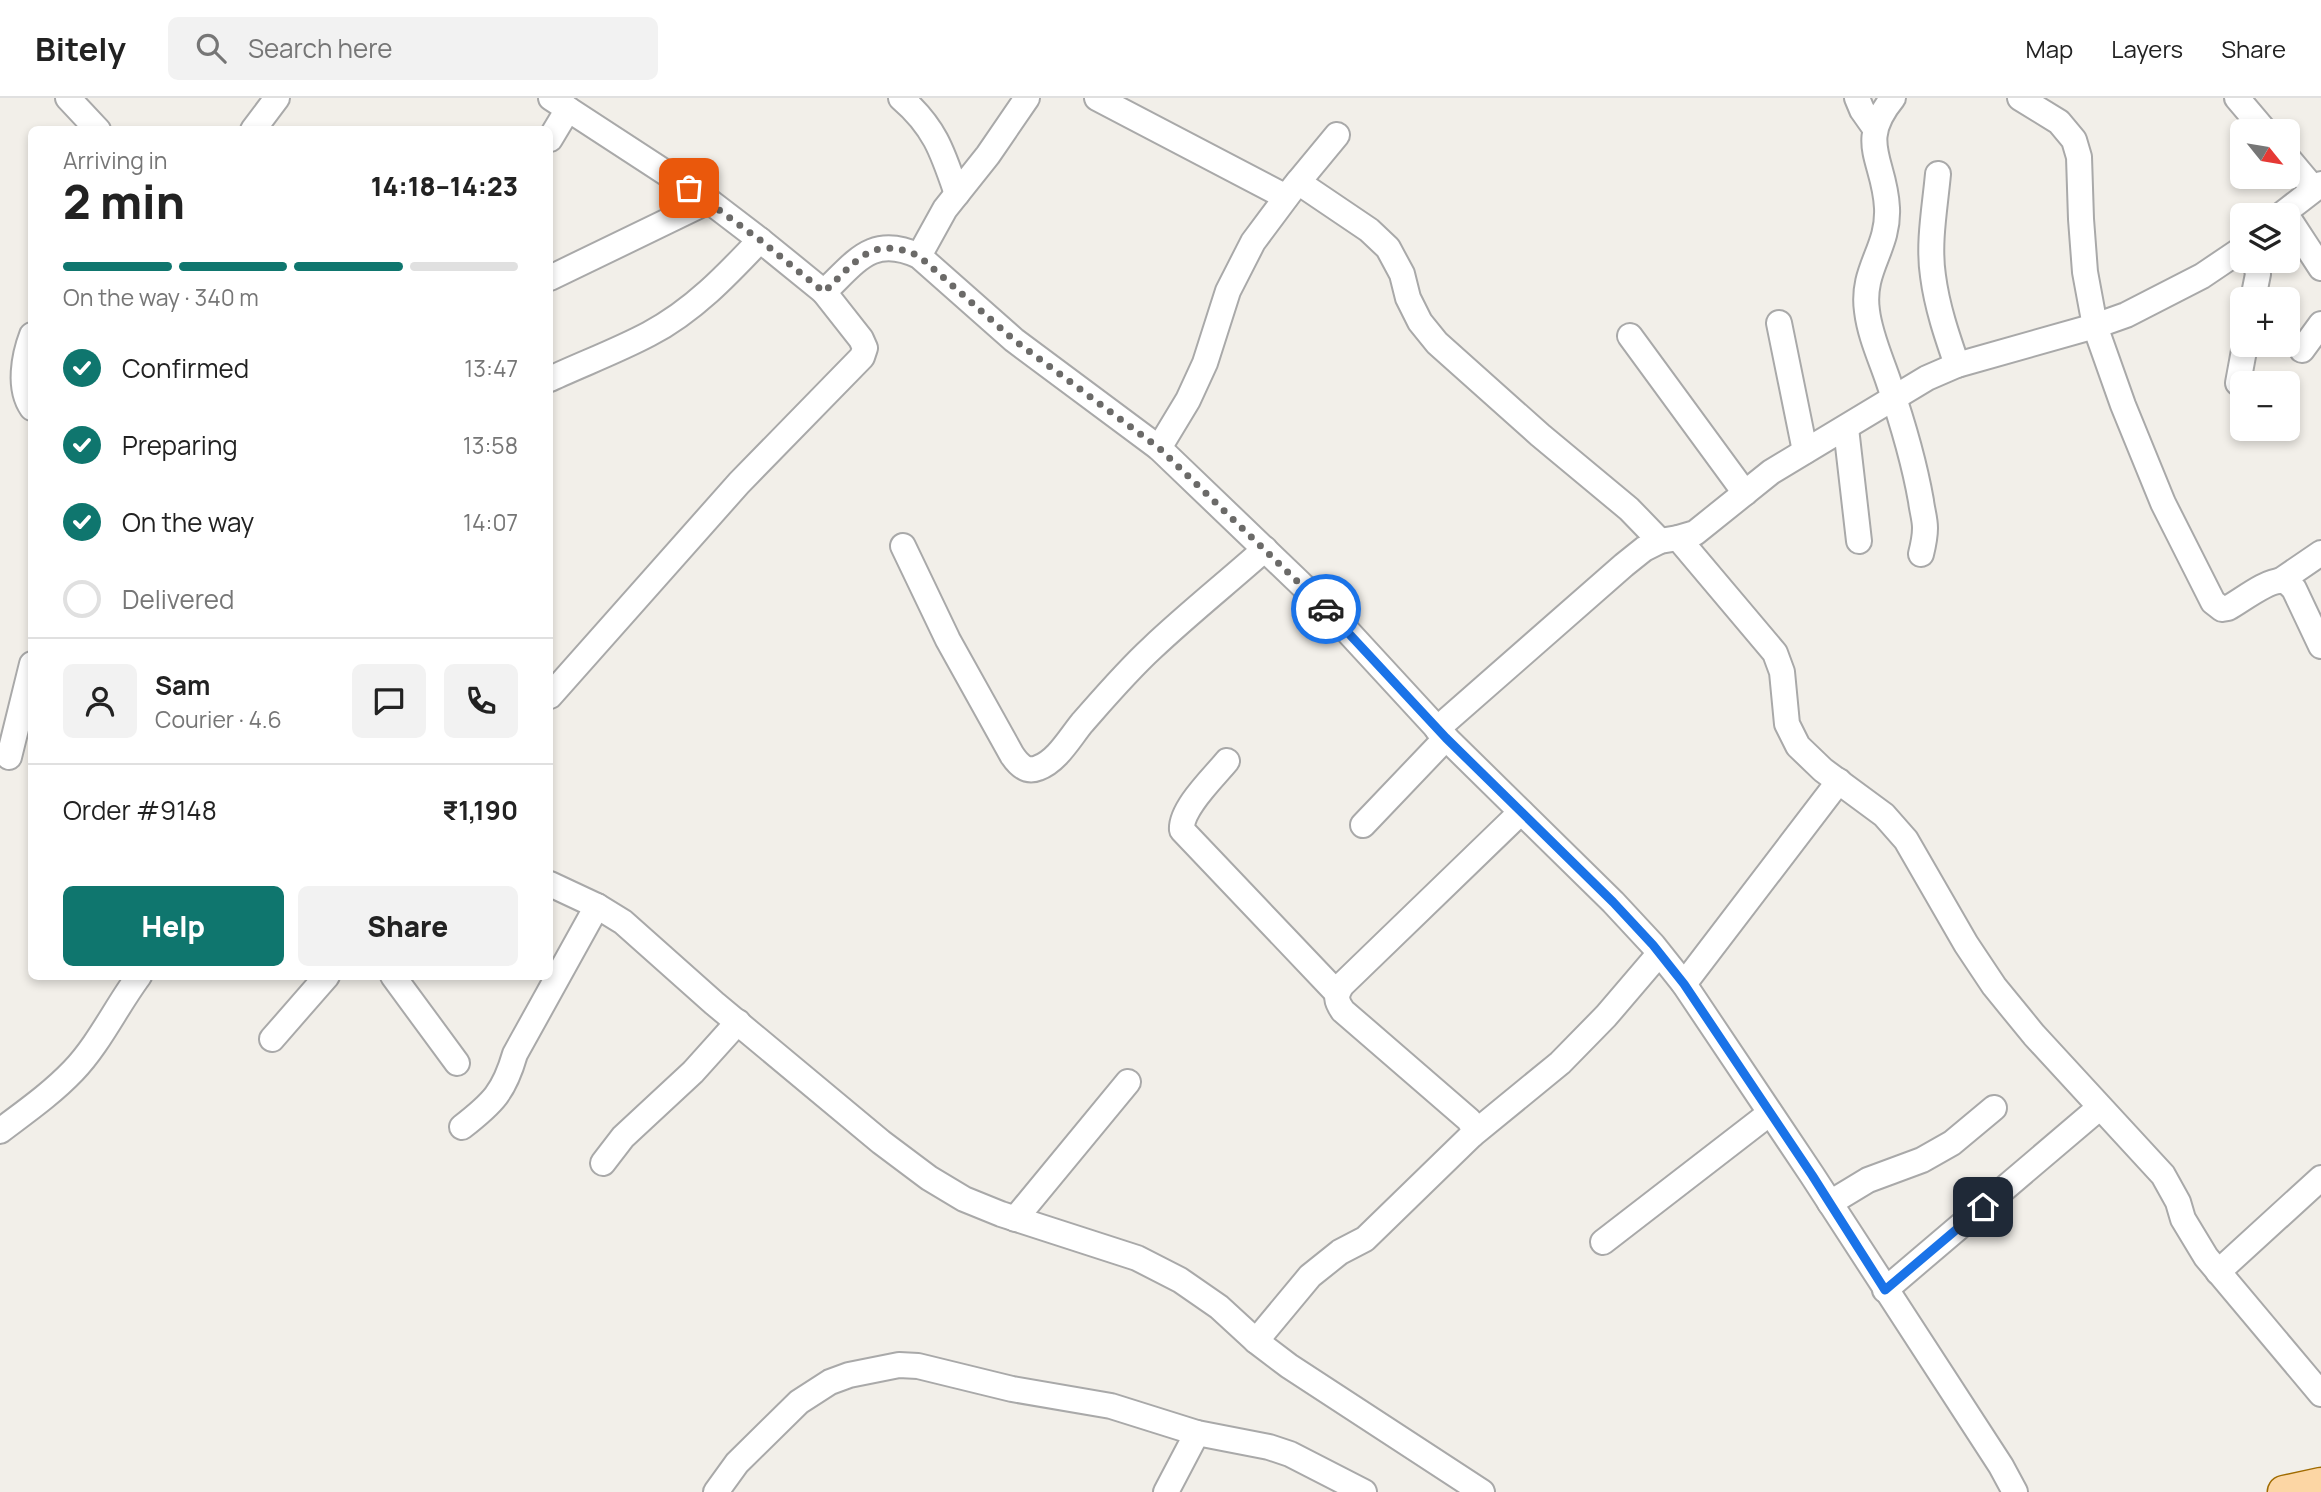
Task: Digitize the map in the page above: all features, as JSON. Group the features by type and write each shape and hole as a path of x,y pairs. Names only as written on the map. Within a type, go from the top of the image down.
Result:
{"main road":[{"path":"2284,1492 2321,1484"}],"street":[{"path":"68,98 94,126"},
{"path":"256,126 277,98"},
{"path":"901,98 926,123 944,154 957,194"},
{"path":"919,256 945,209 988,155 1027,98"},
{"path":"1097,98 1292,189 1369,230 1388,248 1402,274 1408,298 1420,322 1437,343 1540,435 1669,540 1775,653 1782,672 1787,724 1798,746 1823,769 1884,815 1906,840 1966,944 1994,986 2099,1108 2163,1175 2178,1202 2183,1219 2206,1257 2321,1394"},
{"path":"1857,98 1874,127"},
{"path":"1893,98 1874,127 1874,147 1886,196 1888,221 1884,242 1866,282 1867,308 1870,328 1895,399 1918,483 1925,527 1921,554"},
{"path":"2020,98 2059,122 2074,140 2079,157 2085,272 2095,326 2123,405 2163,503 2213,601 2222,609 2228,608 2280,580 2321,553"},
{"path":"2237,98 2255,119"},
{"path":"553,128 560,103 709,201 824,292 862,339 864,348 862,357 739,483 553,693"},
{"path":"1159,448 1188,400 1205,363 1228,291 1253,242 1337,135"},
{"path":"2298,203 2317,186 2300,170"},
{"path":"1938,174 1933,274 1942,320 1957,365"},
{"path":"553,277 709,201"},
{"path":"2300,237 2321,268"},
{"path":"553,378 670,321 725,278 760,240"},
{"path":"824,292 864,256 877,249 903,249 919,256 1014,340 1159,448 1328,610 1442,733 1613,902 1684,984 1995,1456 2015,1492"},
{"path":"1363,825 1442,733 1624,565 1669,540 1695,533 1772,472 1927,379 1957,365 2126,315 2202,276 2230,257"},
{"path":"1779,323 1805,451"},
{"path":"2302,350 2321,324"},
{"path":"1630,336 1745,493"},
{"path":"28,344 24,387 28,398"},
{"path":"1846,428 1859,541"},
{"path":"903,546 948,640 1012,755 1019,765 1035,770 1059,752 1150,649 1265,549"},
{"path":"2280,580 2287,582 2294,589 2321,646"},
{"path":"9,757 28,680"},
{"path":"1227,761 1187,811 1181,821 1182,830 1337,993"},
{"path":"1684,984 1839,781"},
{"path":"1472,1135 1473,1127 1469,1120 1343,1011 1336,1002 1337,993 1342,985 1521,812"},
{"path":"553,885 597,906 623,922 881,1142 929,1178 964,1199 1015,1219 1138,1258 1180,1280 1219,1307 1256,1341 1289,1366 1482,1492"},
{"path":"463,1127 485,1110 499,1094 514,1054 597,906"},
{"path":"1256,1341 1310,1276 1325,1263 1365,1239 1472,1135 1560,1063 1606,1016 1659,954"},
{"path":"0,1130 73,1071 136,980"},
{"path":"272,1039 324,980"},
{"path":"396,980 457,1063"},
{"path":"603,1163 623,1137 693,1072 738,1022"},
{"path":"1015,1219 1128,1082"},
{"path":"1830,1203 1868,1180 1952,1143 1994,1108"},
{"path":"1885,1290 2099,1108"},
{"path":"1603,1241 1770,1113"},
{"path":"2218,1272 2321,1178"},
{"path":"716,1492 737,1463 799,1402 830,1382 849,1375 899,1365 918,1366 1012,1389 1111,1406 1198,1433 1269,1447 1290,1454 1364,1492"},
{"path":"1166,1492 1198,1433"}],"way so far":[{"path":"689,188 760,240 824,292 864,256 877,249 903,249 919,256 1014,340 1159,448 1326,609"}],"route":[{"path":"1326,609 1446,738 1613,902 1653,945 1684,984 1812,1175 1885,1290 1983,1207"}]}
